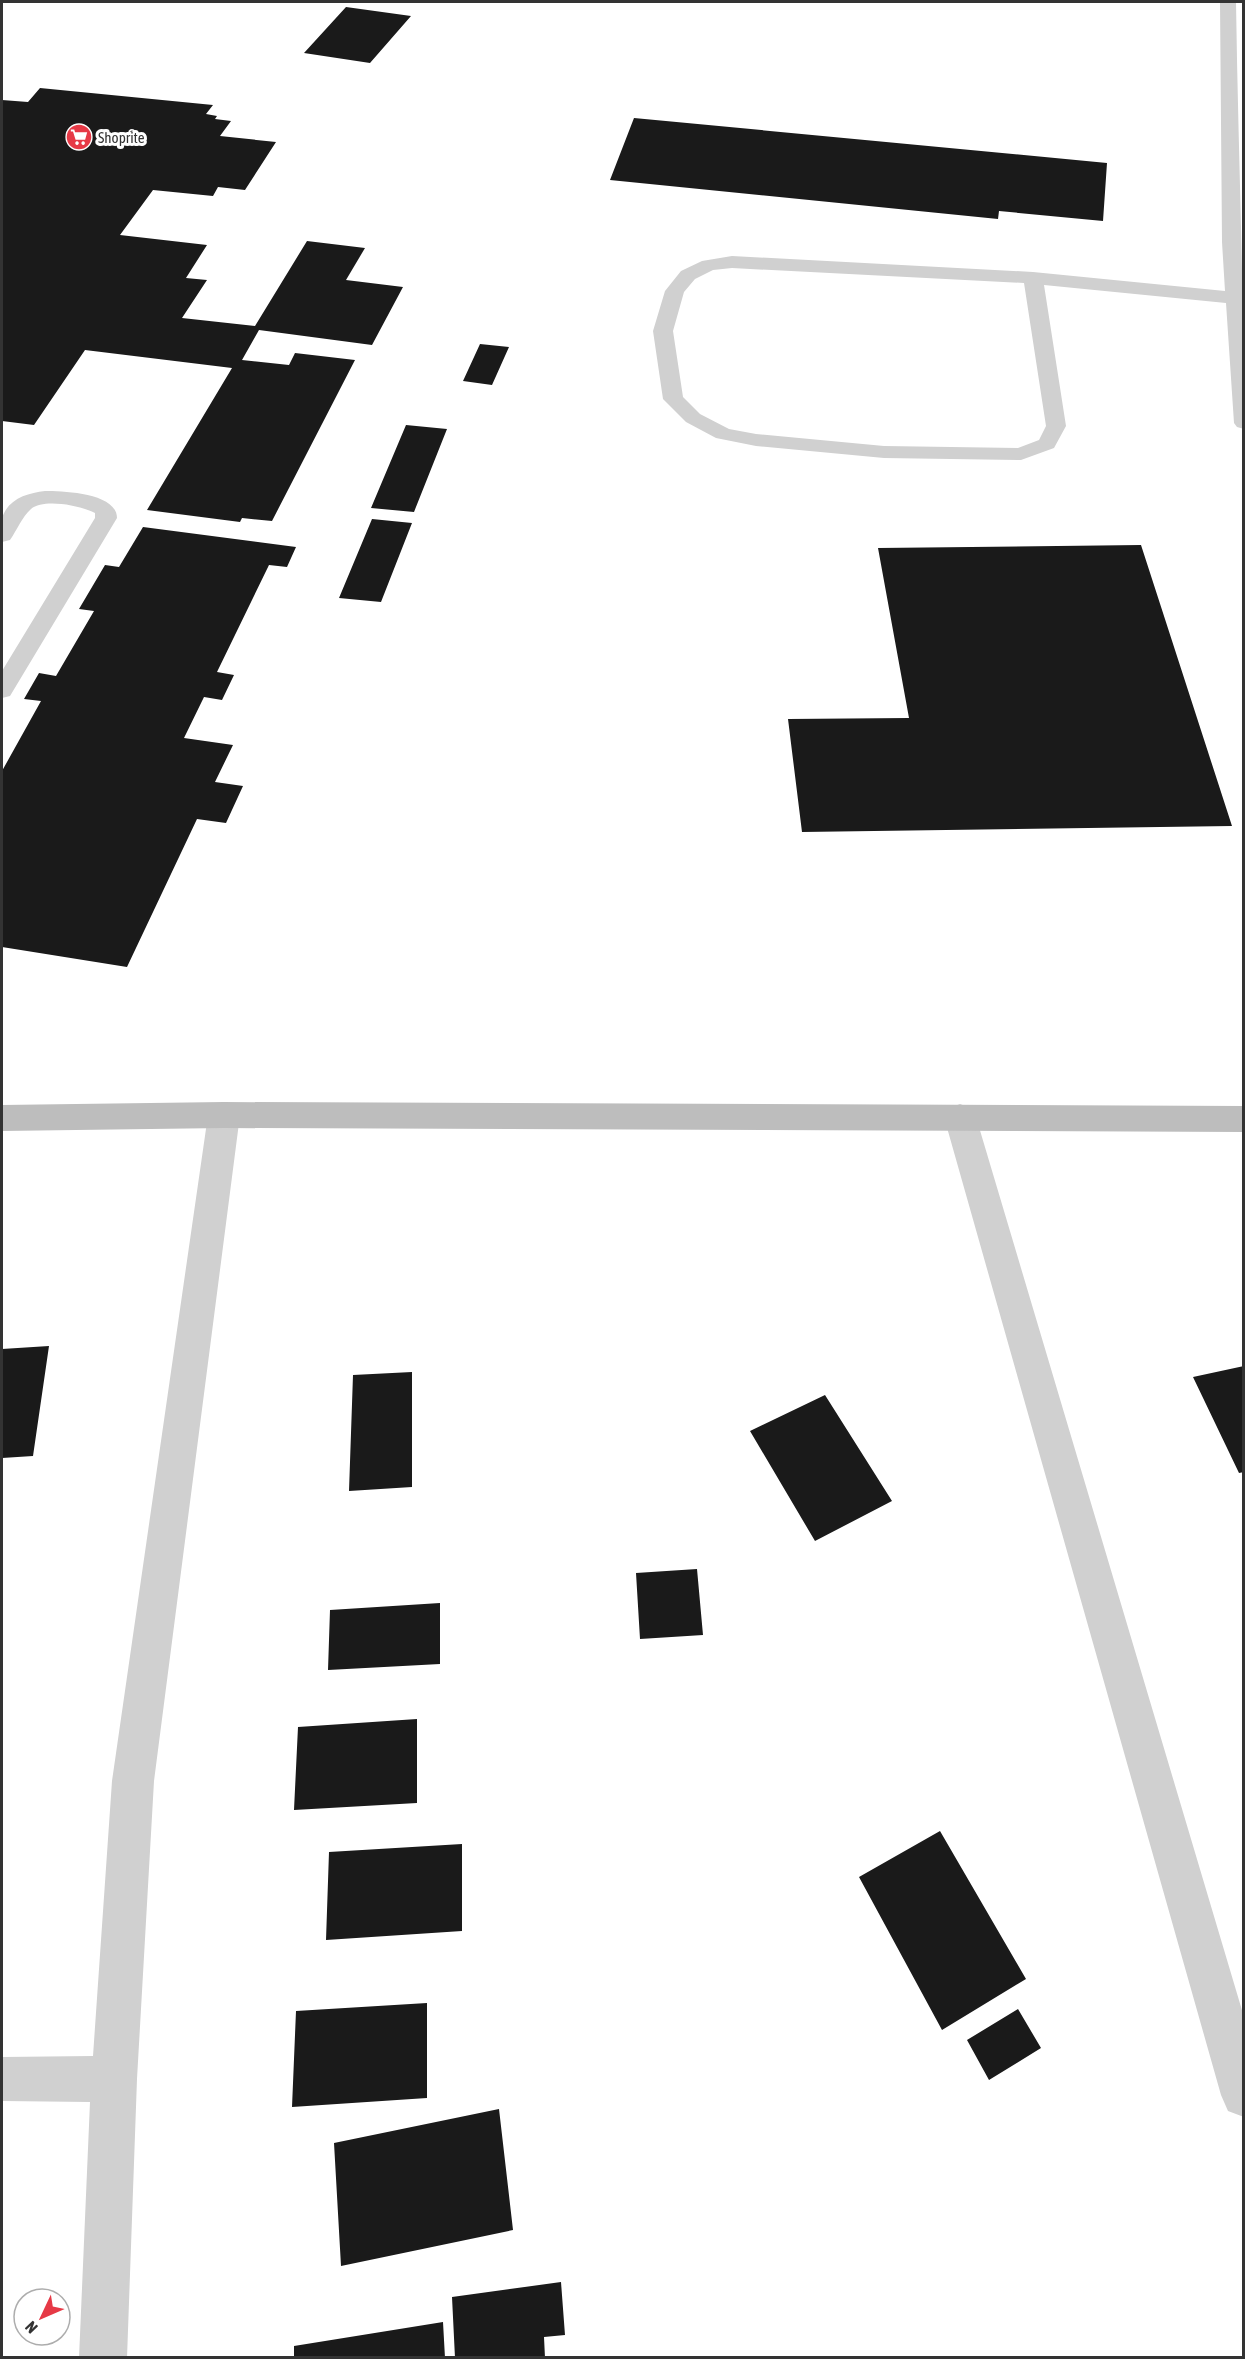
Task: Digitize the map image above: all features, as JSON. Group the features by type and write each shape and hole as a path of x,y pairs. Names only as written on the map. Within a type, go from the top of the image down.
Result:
{"street":[{"path":"103,2358 114,2079 133,1781 224,1115"},
{"path":"2,1118 224,1115 1244,1119"},
{"path":"960,1117 1244,2095"},
{"path":"2,2079 114,2079"}],"lane":[{"path":"1228,2 1233,298 1244,423"},
{"path":"1033,278 1056,426 1047,444 1021,454 884,452 756,440 723,434 693,418 673,399 663,331 675,291 688,275 709,265 732,262 1033,278 1233,298"},
{"path":"2,536 22,506 37,498 93,502 106,511 106,518 2,690"}],"building":[{"path":"346,7 411,16 370,63 304,53"},
{"path":"40,88 213,105 206,114 217,116 215,119 231,121 220,136 276,142 245,190 218,187 213,196 153,190 120,235 207,245 186,278 207,280 182,318 255,326 307,241 365,248 346,280 403,287 372,345 259,330 242,360 289,365 295,353 355,360 272,521 242,518 240,522 147,510 232,368 85,350 34,425 2,421 2,100 28,102"},
{"path":"634,118 1107,163 1103,221 999,211 998,219 610,180"},
{"path":"480,344 509,347 492,385 463,381"},
{"path":"406,425 447,429 414,512 371,508"},
{"path":"372,519 412,523 381,602 339,598"},
{"path":"143,527 296,547 287,567 269,565 217,672 234,675 222,700 204,697 184,738 233,745 215,782 243,786 226,823 197,819 127,967 2,947 2,771 41,701 24,699 39,673 56,676 94,611 79,609 105,565 119,567"},
{"path":"1141,545 1232,826 802,832 788,719 909,718 878,548"},
{"path":"49,1346 33,1456 2,1458 2,1349"},
{"path":"1244,1366 1244,1472 1239,1473 1193,1377"},
{"path":"412,1372 412,1487 349,1491 353,1375"},
{"path":"825,1395 892,1501 815,1541 750,1431"},
{"path":"697,1569 703,1635 640,1639 636,1573"},
{"path":"440,1603 440,1664 328,1670 330,1610"},
{"path":"417,1719 417,1803 294,1810 298,1727"},
{"path":"940,1831 1026,1979 942,2030 859,1877"},
{"path":"462,1844 462,1931 326,1940 329,1852"},
{"path":"427,2003 427,2098 292,2107 296,2011"},
{"path":"1018,2009 1041,2048 989,2080 967,2040"},
{"path":"499,2109 513,2230 341,2266 334,2143"},
{"path":"561,2282 565,2335 544,2337 545,2358 455,2358 452,2297"},
{"path":"443,2322 445,2358 294,2358 294,2346"}],"place":[{"name":"Shoprite","path":"79,137"}]}
